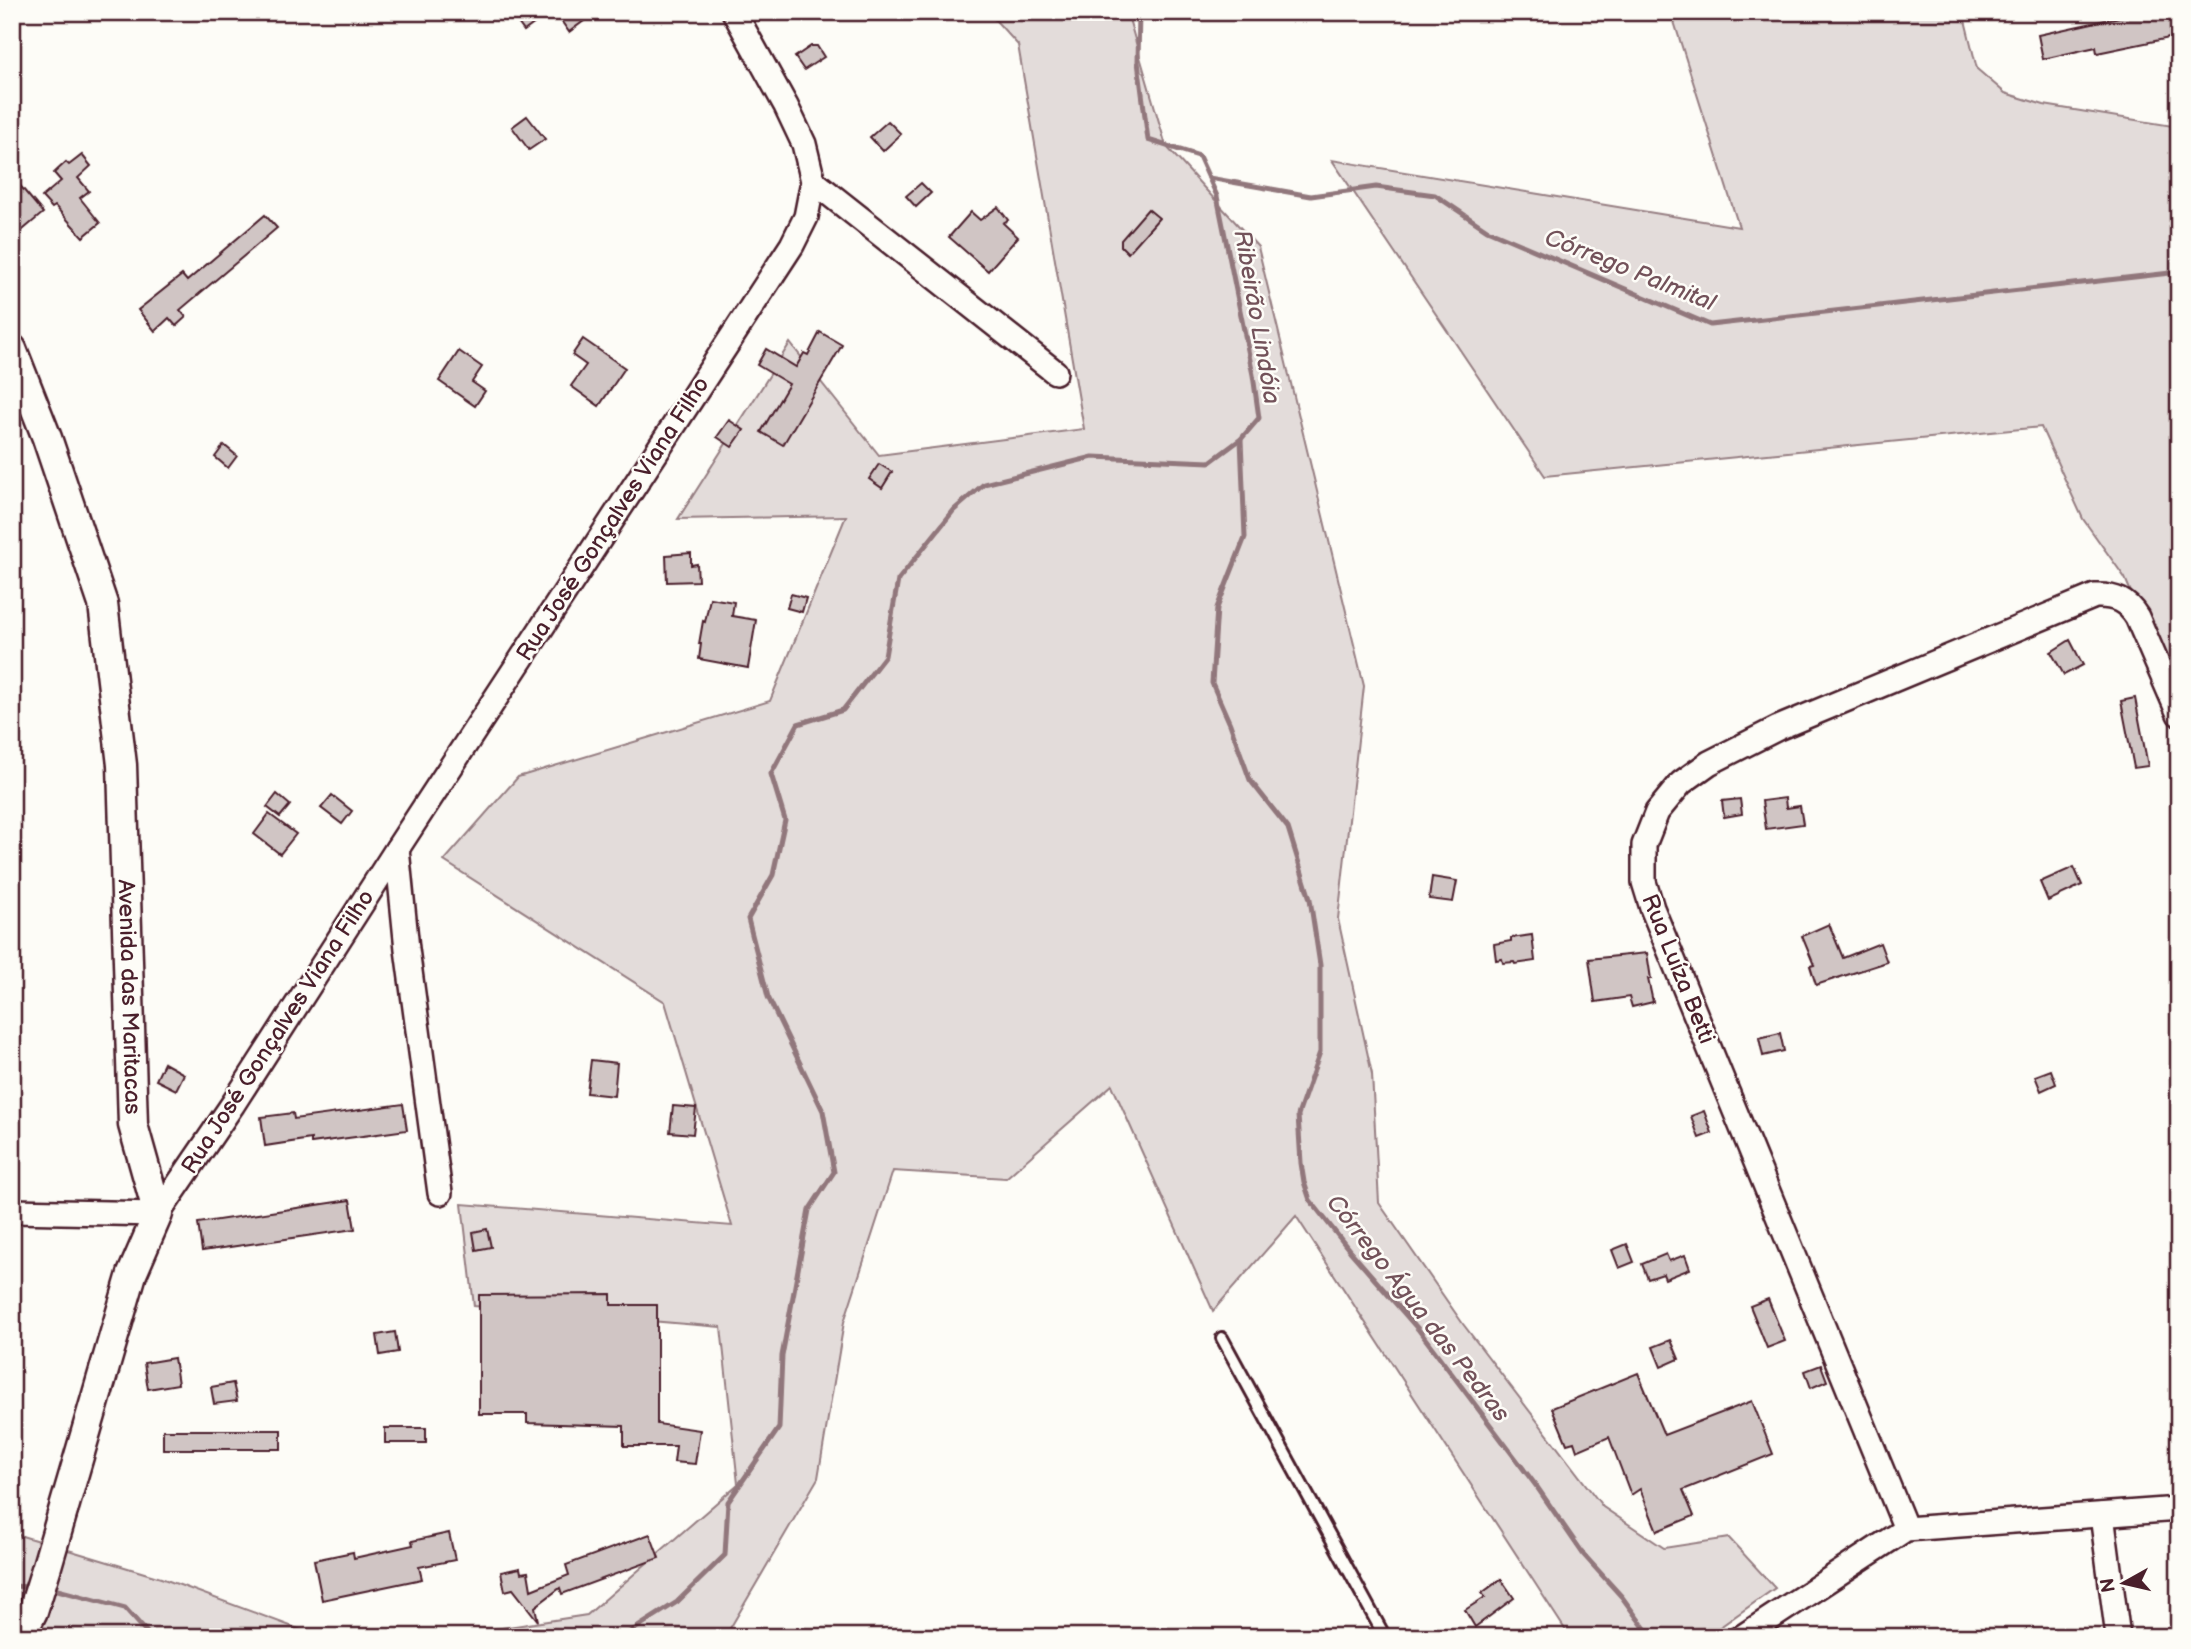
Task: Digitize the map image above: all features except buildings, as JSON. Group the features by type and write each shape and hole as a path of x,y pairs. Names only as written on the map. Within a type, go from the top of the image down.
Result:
{"street":[{"name":"Rua José Gonçalves Viana Filho","path":"158,1214 226,1116 792,245 806,217 813,181 804,144 734,12"},
{"path":"813,181 1055,372"},
{"name":"Avenida das Maritacas","path":"12,349 47,438 103,604 122,765 133,1125 158,1214"},
{"name":"Rua Luíza Betti","path":"1906,1529 1652,908 1644,882 1644,845 1657,812 1681,783 1709,763 1778,727 2095,596 2119,598 2131,608 2179,714"},
{"name":"Rua José Gonçalves Viana Filho","path":"397,849 407,948 440,1193"},
{"path":"12,1211 158,1214 132,1274 47,1566 33,1611 20,1637"},
{"path":"1742,1637 1906,1529 2179,1509"},
{"path":"2102,1515 2118,1637"}],"lane":[{"path":"1222,1338 1385,1637"}],"shaded area":[{"path":"988,12 1127,12 1166,146 1258,247 1364,686 1338,919 1372,1074 1379,1203 1463,1324 1603,1507 1664,1548 1729,1538 1775,1588 1706,1637 1570,1637 1296,1216 1213,1311 1112,1085 1006,1178 893,1171 844,1322 818,1478 725,1637 442,1637 587,1615 738,1484 721,1327 474,1306 462,1204 732,1226 665,1002 444,861 518,777 770,701 846,516 678,519 790,343 879,455 1084,429 1018,45"},
{"path":"1671,12 1963,12 1977,69 2005,93 2044,105 2179,127 2179,705 2125,578 2083,519 2041,427 1545,476 1332,160 1739,227"},
{"path":"12,1533 161,1578 320,1637 12,1637"}],"waterway":[{"name":"Ribeirão Lindóia","path":"622,1637 677,1602 725,1555 728,1502 779,1428 782,1356 809,1210 834,1172 823,1111 768,997 748,919 773,875 785,820 771,774 798,724 843,710 885,656 898,580 954,510 984,484 1093,457 1210,462 1241,439 1259,418 1217,196 1199,156 1148,140 1138,62 1139,12"},
{"name":"Córrego Palmital","path":"1209,178 1311,196 1376,187 1435,195 1487,230 1710,325 2179,272"},
{"name":"Córrego Água das Pedras","path":"1241,439 1245,537 1217,608 1212,683 1250,780 1288,828 1310,899 1320,965 1320,1052 1298,1115 1301,1163 1310,1200 1418,1329 1537,1487 1584,1555 1622,1597 1651,1637"},
{"name":"Ribeirão Lindóia","path":"12,1586 30,1587"},
{"name":"Ribeirão Lindóia","path":"50,1588 125,1608 151,1637"}]}
